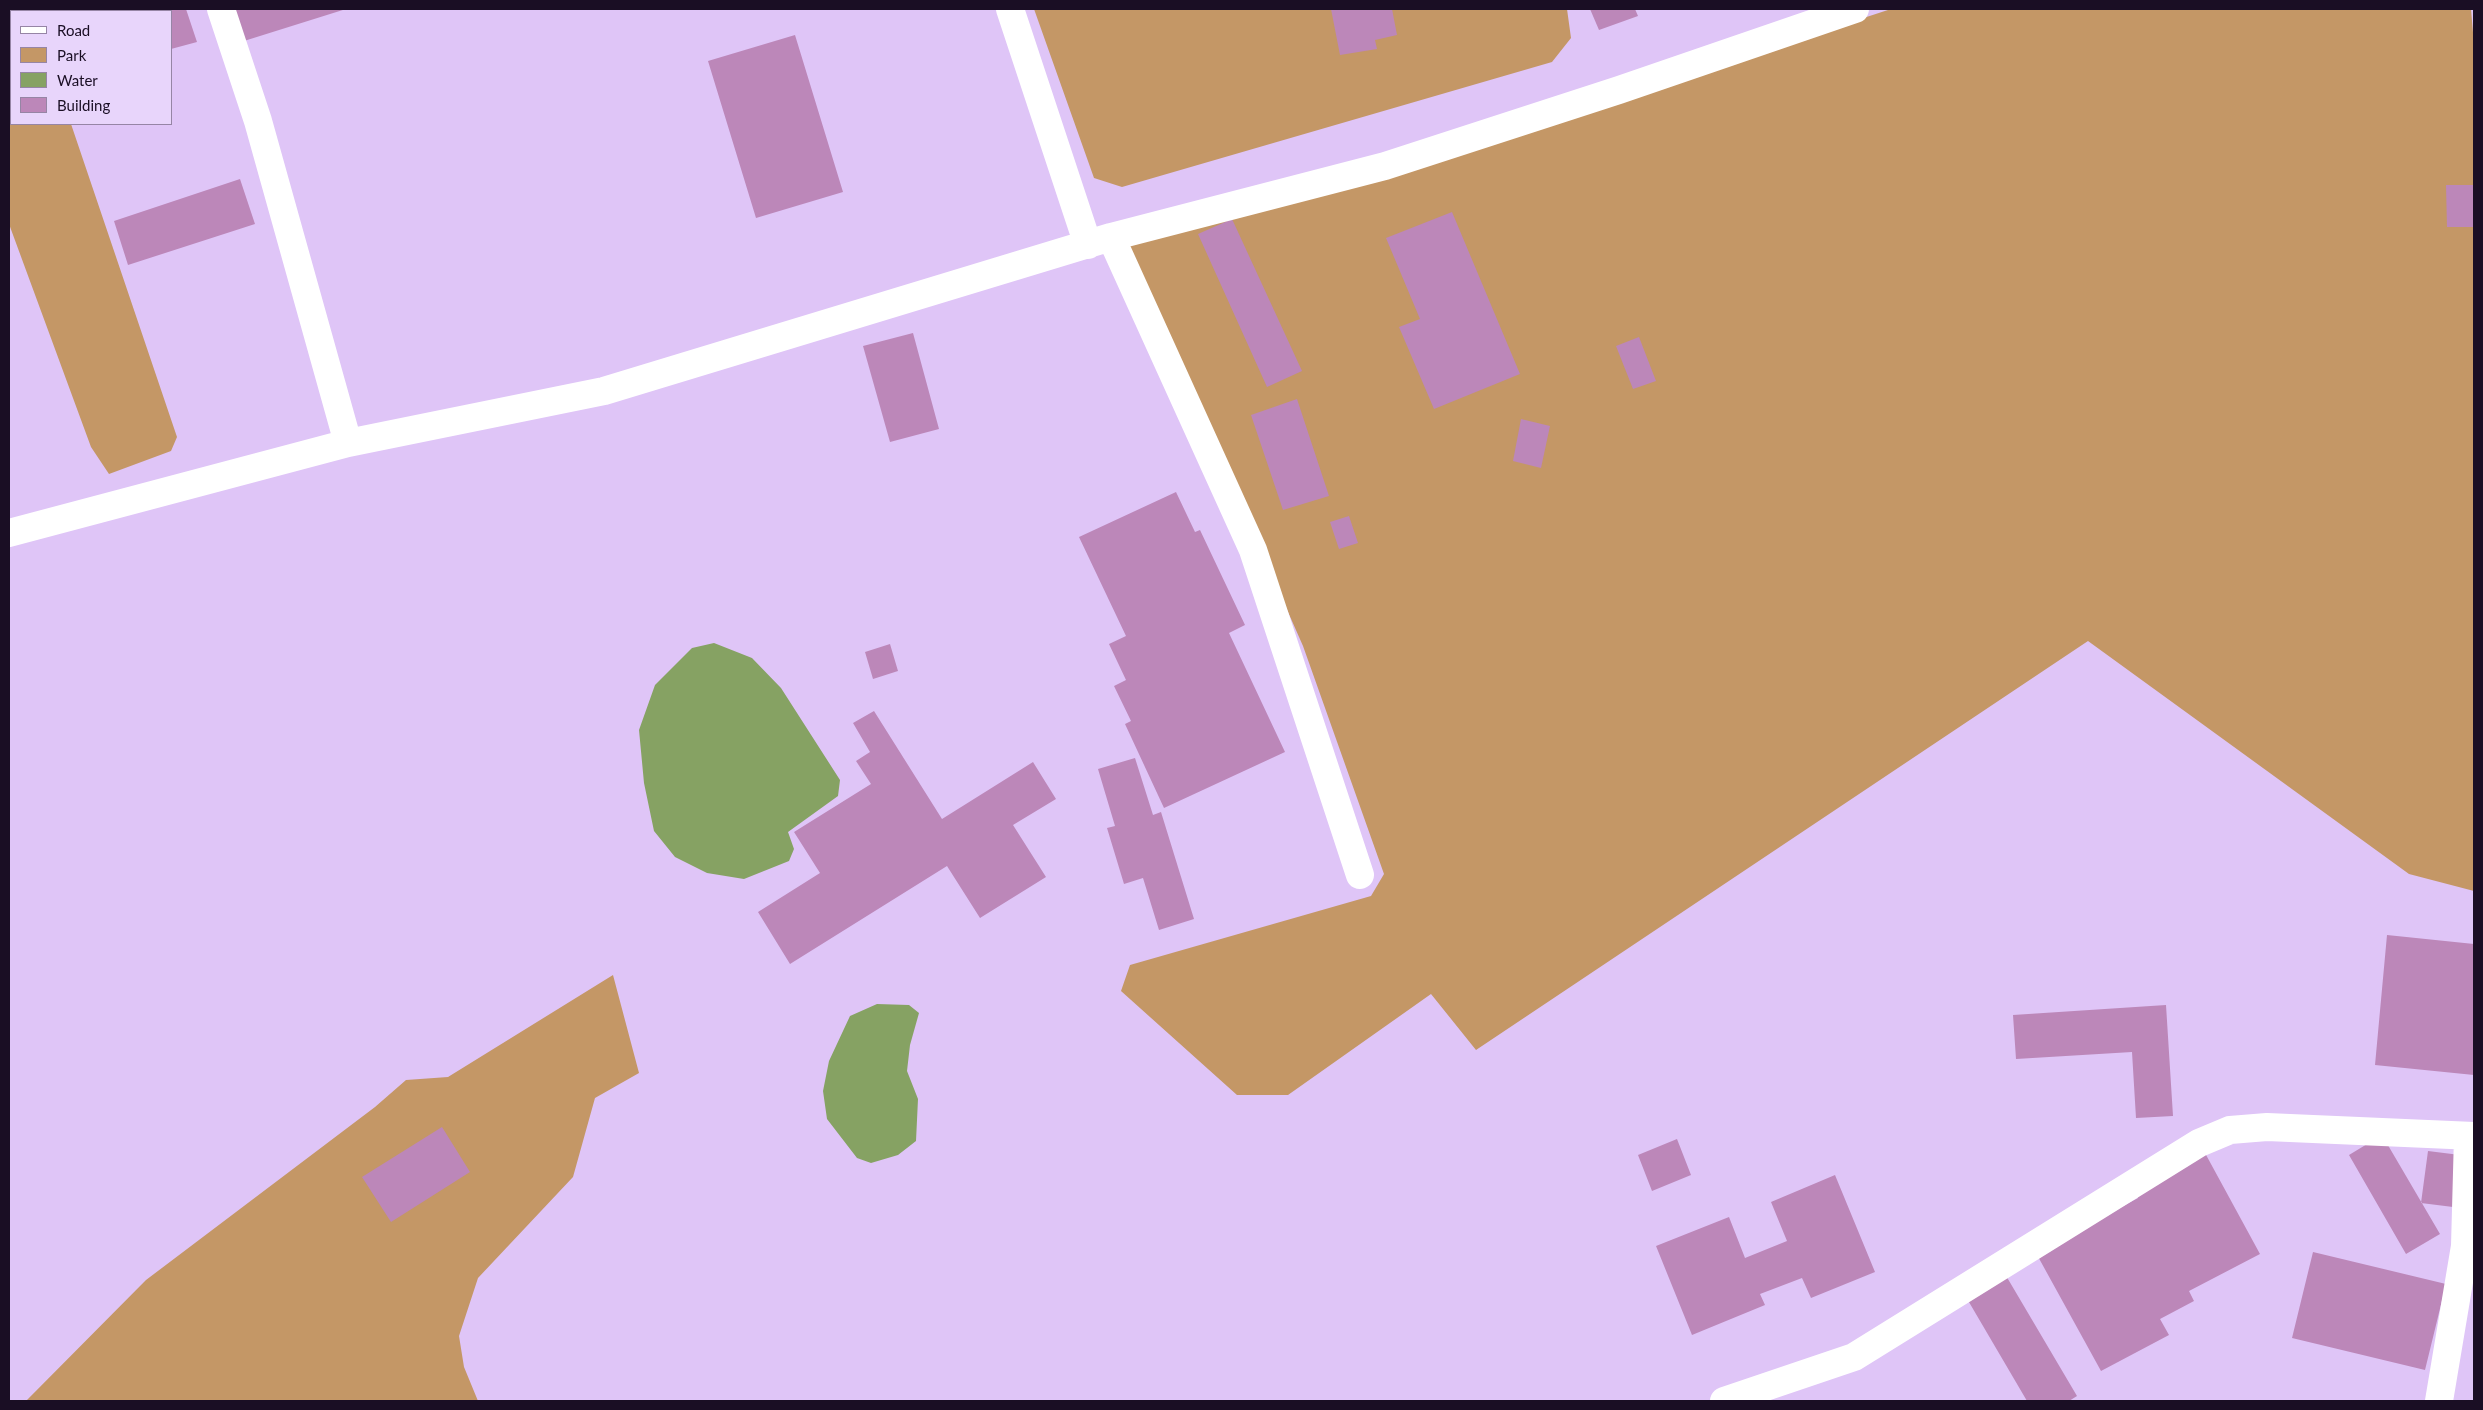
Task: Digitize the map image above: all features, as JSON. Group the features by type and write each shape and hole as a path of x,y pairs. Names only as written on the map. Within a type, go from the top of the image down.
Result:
{"street":[{"path":"221,9 258,121 348,444"},
{"path":"1010,9 1099,241 1254,550 1360,875"},
{"path":"9,533 348,444 604,391 1099,241 1385,166 1609,93 1856,9"},
{"path":"1724,1401 1854,1357 2199,1143 2230,1130 2267,1127 2471,1136 2465,1246 2439,1401"}],"green space":[{"path":"9,9 32,9 10,10 10,125 71,125 177,437 171,451 109,474 91,447 9,224"},
{"path":"1034,9 1567,9 1571,38 1552,62 1122,187 1094,178"},
{"path":"1891,9 2471,9 2474,44 2474,891 2409,874 2088,641 1476,1050 1431,994 1288,1095 1237,1095 1121,991 1130,965 1371,896 1384,874 1303,646 1125,242 1619,98"},
{"path":"613,975 639,1073 595,1098 573,1177 478,1278 459,1336 464,1367 478,1401 26,1401 146,1280 375,1107 406,1080 448,1077"}],"water":[{"path":"714,643 752,658 781,688 840,780 838,796 788,832 794,849 789,861 744,879 707,873 675,857 654,831 644,783 639,730 655,685 692,648"},
{"path":"877,1004 909,1005 919,1013 910,1045 907,1071 918,1099 916,1141 898,1155 871,1163 857,1158 827,1119 823,1091 829,1061 850,1016"}],"building":[{"path":"186,9 197,42 172,49 172,10 52,10"},
{"path":"233,9 346,9 244,41"},
{"path":"1331,9 1392,9 1397,35 1375,40 1377,49 1340,55"},
{"path":"1590,9 1635,9 1638,16 1599,30"},
{"path":"795,35 843,192 756,218 708,61"},
{"path":"240,179 255,224 128,265 114,221"},
{"path":"2446,185 2474,185 2474,227 2447,227"},
{"path":"1452,212 1520,374 1434,409 1399,327 1420,319 1386,238"},
{"path":"1232,219 1302,371 1267,387 1198,234"},
{"path":"913,333 939,429 890,442 863,346"},
{"path":"1639,337 1656,381 1633,389 1616,346"},
{"path":"1297,399 1329,496 1283,510 1251,415"},
{"path":"1521,419 1550,426 1541,468 1513,461"},
{"path":"1176,492 1195,532 1200,530 1245,625 1229,633 1285,752 1164,808 1125,724 1131,721 1114,686 1126,680 1109,644 1126,636 1079,537"},
{"path":"1349,516 1358,543 1339,549 1330,522"},
{"path":"890,644 898,671 873,679 865,652"},
{"path":"874,711 942,819 1033,762 1056,799 1013,825 1046,877 980,918 947,866 790,964 758,912 820,873 794,832 871,784 856,761 870,752 853,723"},
{"path":"1135,758 1153,815 1161,812 1194,919 1159,930 1143,878 1124,884 1107,828 1115,826 1098,769"},
{"path":"2387,935 2474,944 2474,1075 2375,1065"},
{"path":"2166,1005 2173,1116 2136,1118 2132,1052 2016,1059 2013,1015"},
{"path":"442,1127 470,1172 391,1222 362,1177"},
{"path":"2382,1135 2440,1234 2406,1254 2349,1155"},
{"path":"1677,1139 1691,1175 1652,1191 1638,1155"},
{"path":"2428,1151 2460,1155 2453,1207 2421,1203"},
{"path":"2205,1153 2260,1254 2189,1291 2194,1301 2160,1319 2169,1335 2101,1371 2036,1253 2138,1198 2134,1190"},
{"path":"1835,1175 1875,1272 1811,1298 1802,1278 1760,1294 1765,1305 1692,1335 1656,1246 1729,1217 1745,1258 1787,1241 1771,1202"},
{"path":"2313,1252 2446,1284 2425,1370 2292,1338"},
{"path":"2005,1274 2077,1396 2069,1401 2027,1401 1966,1297"}]}
